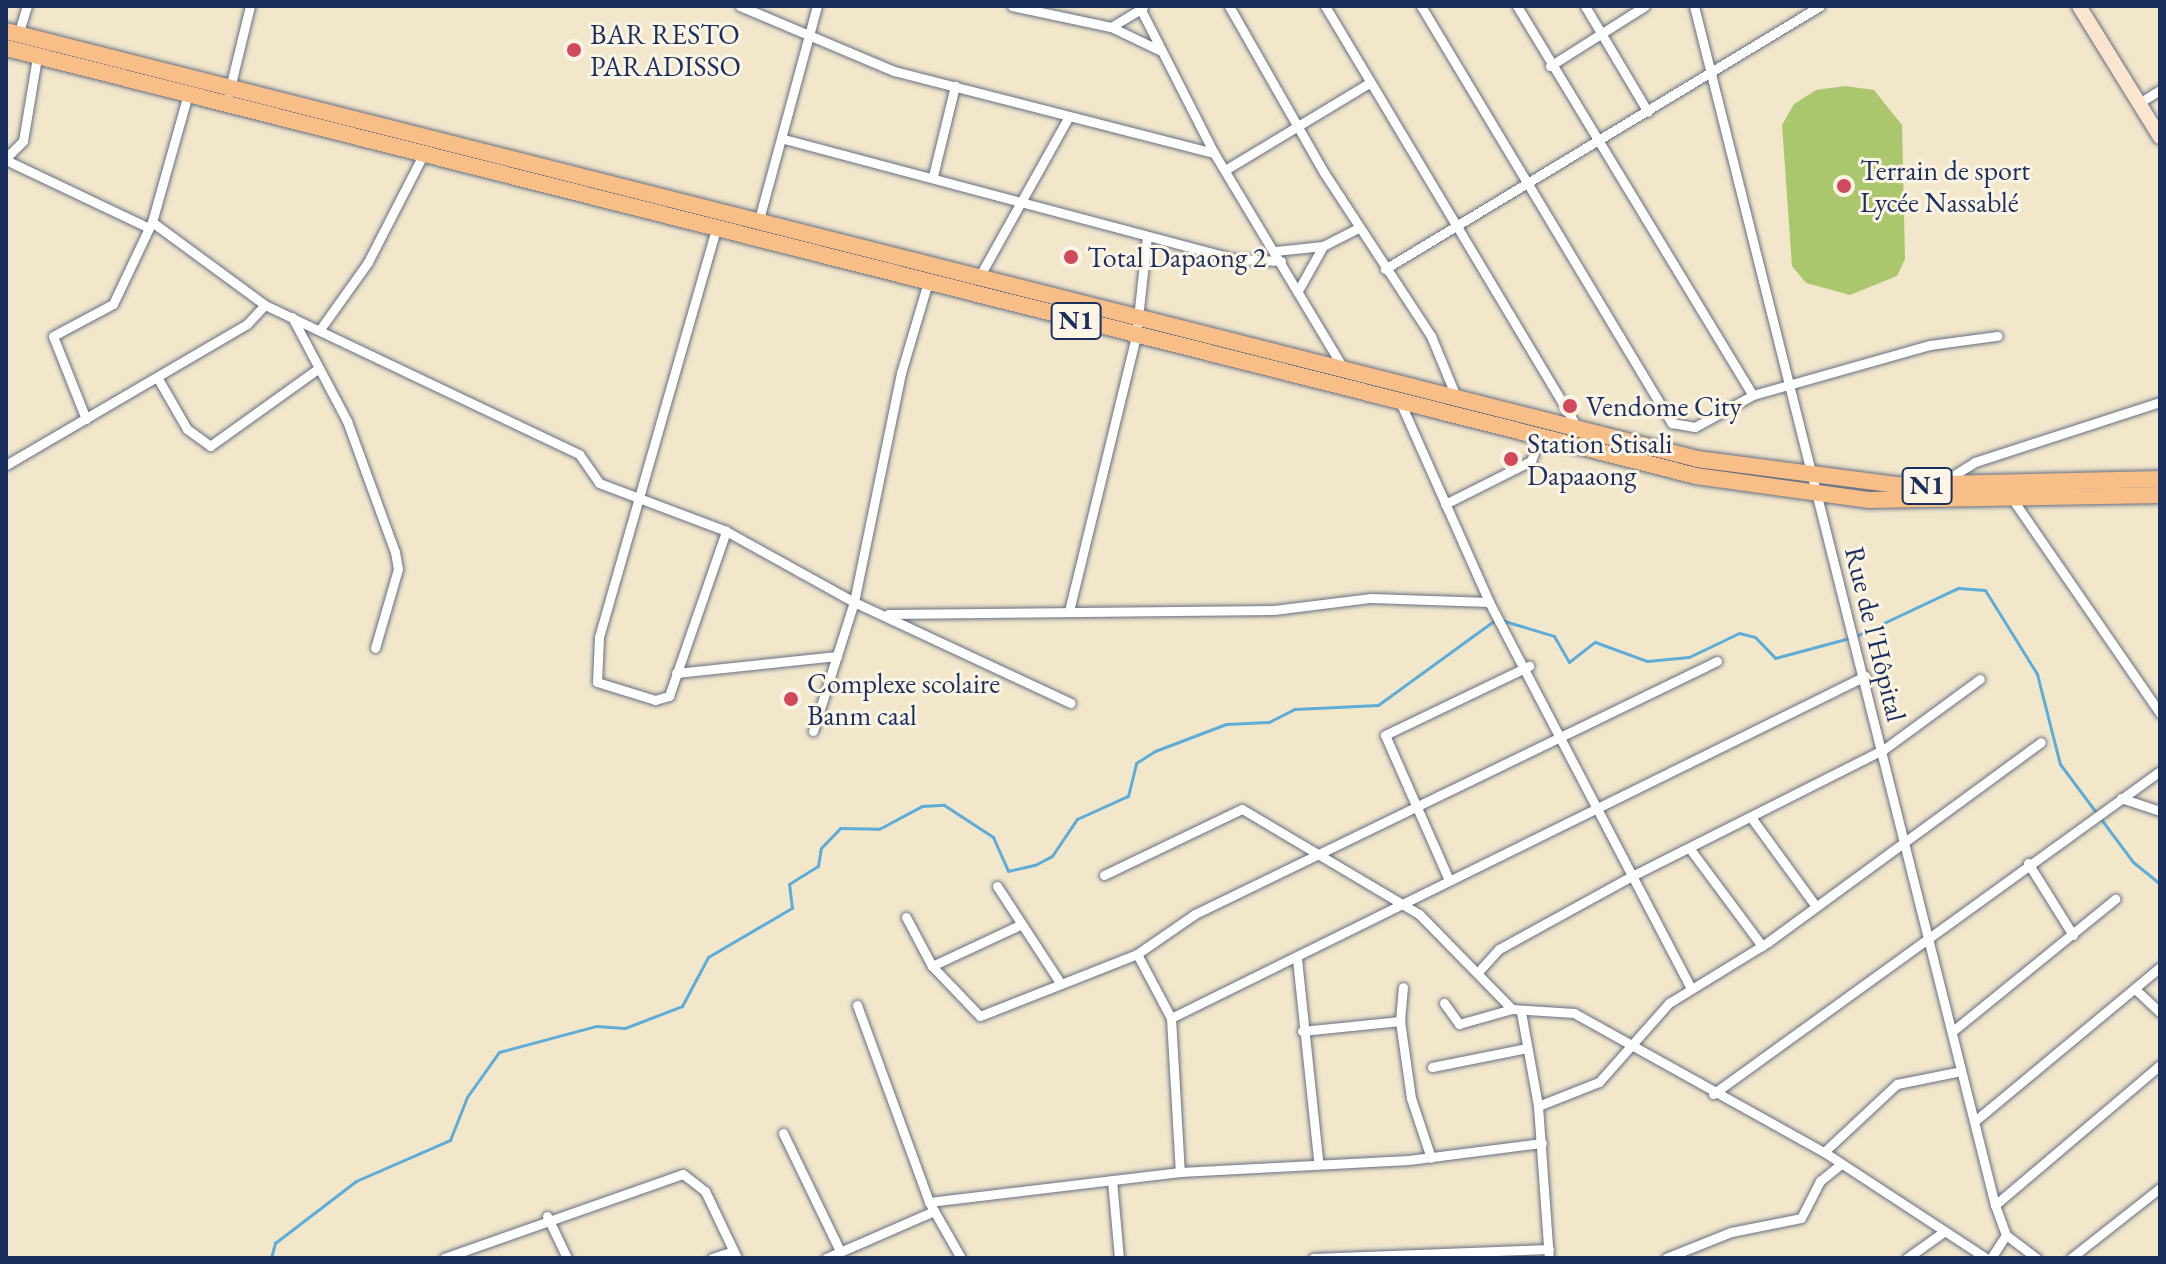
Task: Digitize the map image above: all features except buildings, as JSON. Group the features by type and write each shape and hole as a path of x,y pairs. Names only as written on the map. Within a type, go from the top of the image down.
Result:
{"highway":[{"name":"N1","path":"11,41 37,57 188,94 228,96 424,153 716,229 755,231 928,282 975,288"},
{"name":"N1","path":"11,41 975,288 1347,381 1458,402 1581,434 1813,478 1937,486 2160,479"},
{"name":"N1","path":"1347,381 1401,404 1539,439 1816,495 2013,500 2160,495"}],"main road":[{"path":"2079,6 2160,137"}],"street":[{"path":"11,41 27,6"},
{"path":"228,96 250,6"},
{"path":"740,6 811,31 894,71 1214,153"},
{"path":"755,231 784,139 817,6"},
{"path":"1012,6 1111,27 1161,51"},
{"path":"1229,6 1358,228 1436,345 1458,402"},
{"path":"1325,6 1581,434"},
{"path":"1421,6 1526,187 1672,423 1695,427 1753,395 1788,381 1997,336"},
{"path":"1517,6 1550,66 1753,395"},
{"path":"1585,6 1596,35 1648,112"},
{"path":"1550,66 1645,6"},
{"name":"Rue de l'Hôpital","path":"1694,6 1816,495 1856,636 1995,1205 2006,1235"},
{"path":"1385,269 1458,229 1820,6"},
{"path":"1111,27 1142,7 1161,51 1214,153 1299,289 1347,381"},
{"path":"37,57 23,141 6,159 150,225 265,305 321,328 511,418 579,454 599,483 726,531 854,602 1071,703"},
{"path":"1225,170 1369,83"},
{"path":"933,176 955,86"},
{"path":"2139,103 2160,90"},
{"path":"86,419 53,336 113,304 150,225 188,94"},
{"path":"975,288 1020,197 1068,118"},
{"path":"784,139 1020,197 1147,237 1236,259 1281,261"},
{"path":"321,328 376,249 424,153"},
{"path":"1275,251 1323,246 1358,228"},
{"path":"716,229 644,499 599,637 595,678 663,700 676,673 726,531"},
{"path":"1069,611 1137,328 1147,237"},
{"path":"1299,289 1323,246"},
{"path":"813,731 854,602 928,282"},
{"path":"6,465 247,324 265,305"},
{"path":"292,317 319,368 395,552 398,569 375,648"},
{"path":"157,377 187,429 210,446 319,368"},
{"path":"1937,486 1975,462 2160,402"},
{"path":"1401,404 1489,602 1529,666 1630,877 1691,988"},
{"path":"1445,504 1531,461 1539,439"},
{"path":"2013,500 2160,713"},
{"path":"884,615 1274,610 1371,598 1489,602"},
{"path":"676,673 837,656"},
{"path":"906,917 932,966 976,1016 1137,954 1195,914 1717,661"},
{"path":"1449,880 1419,803 1385,735 1529,666"},
{"path":"1171,1018 1297,959 1449,880 1865,676"},
{"path":"1479,971 1499,949 1630,877 1753,820 1883,750 1980,679"},
{"path":"1538,1106 1599,1082 1627,1045 1691,988 1762,946 2041,742"},
{"path":"1713,1094 2028,863 2160,771"},
{"path":"2121,798 2160,811"},
{"path":"1104,875 1242,809 1403,903 1479,971 1517,1010 1538,1106 1549,1253 1313,1258"},
{"path":"1753,820 1815,905"},
{"path":"1690,849 1762,946"},
{"path":"2028,863 2073,935"},
{"path":"997,886 1061,984"},
{"path":"1954,1030 2115,899"},
{"path":"932,966 1022,924"},
{"path":"1137,954 1171,1018 1180,1172"},
{"path":"1297,959 1302,1031 1318,1160"},
{"path":"1976,1120 2160,967"},
{"path":"1403,987 1400,1021 1411,1098 1431,1158"},
{"path":"2135,989 2160,1012"},
{"path":"1444,1003 1459,1024 1517,1010 1558,1007 1824,1152 1942,1233 1989,1258 2006,1235 2030,1256"},
{"path":"857,1005 932,1206 961,1258"},
{"path":"1302,1031 1400,1021"},
{"path":"1432,1067 1527,1048"},
{"path":"1995,1205 2160,1065"},
{"path":"1824,1152 1897,1084 1961,1071"},
{"path":"783,1133 840,1251"},
{"path":"826,1258 932,1206 1180,1172 1318,1160 1431,1158 1542,1143"},
{"path":"1666,1258 1731,1232 1801,1218 1820,1181 1841,1164"},
{"path":"444,1258 547,1216 690,1175 735,1254 712,1258"},
{"path":"1112,1180 1119,1258"},
{"path":"2071,1258 2160,1188"},
{"path":"547,1216 567,1258"},
{"path":"1907,1258 1942,1233"}],"green space":[{"name":"Terrain de sport Lycée Nassablé","path":"1845,86 1874,90 1902,125 1905,259 1897,276 1850,295 1806,283 1792,266 1782,125 1794,104 1816,90"}],"waterway":[{"path":"1856,636 1958,588 1985,590 2037,674 2060,764 2133,862 2160,884"},
{"path":"271,1258 275,1243 356,1181 450,1140 467,1097 499,1052 596,1026 625,1028 682,1006 708,957 792,908 789,884 818,866 821,848 840,828 879,829 922,806 944,805 993,837 1008,871 1035,865 1052,856 1077,819 1128,796 1136,763 1155,751 1226,724 1269,722 1295,709 1378,705 1495,620"},
{"path":"1501,620 1554,636 1569,662 1595,642 1647,661 1689,657 1739,633 1755,637 1775,658 1849,638"}],"place":[{"name":"BAR RESTO PARADISSO","path":"574,50"},
{"name":"Terrain de sport Lycée Nassablé","path":"1844,186"},
{"name":"Total Dapaong 2","path":"1071,257"},
{"name":"Vendome City","path":"1570,406"},
{"name":"Station Stisali Dapaaong","path":"1511,459"},
{"name":"Complexe scolaire Banm caal","path":"791,699"}]}
